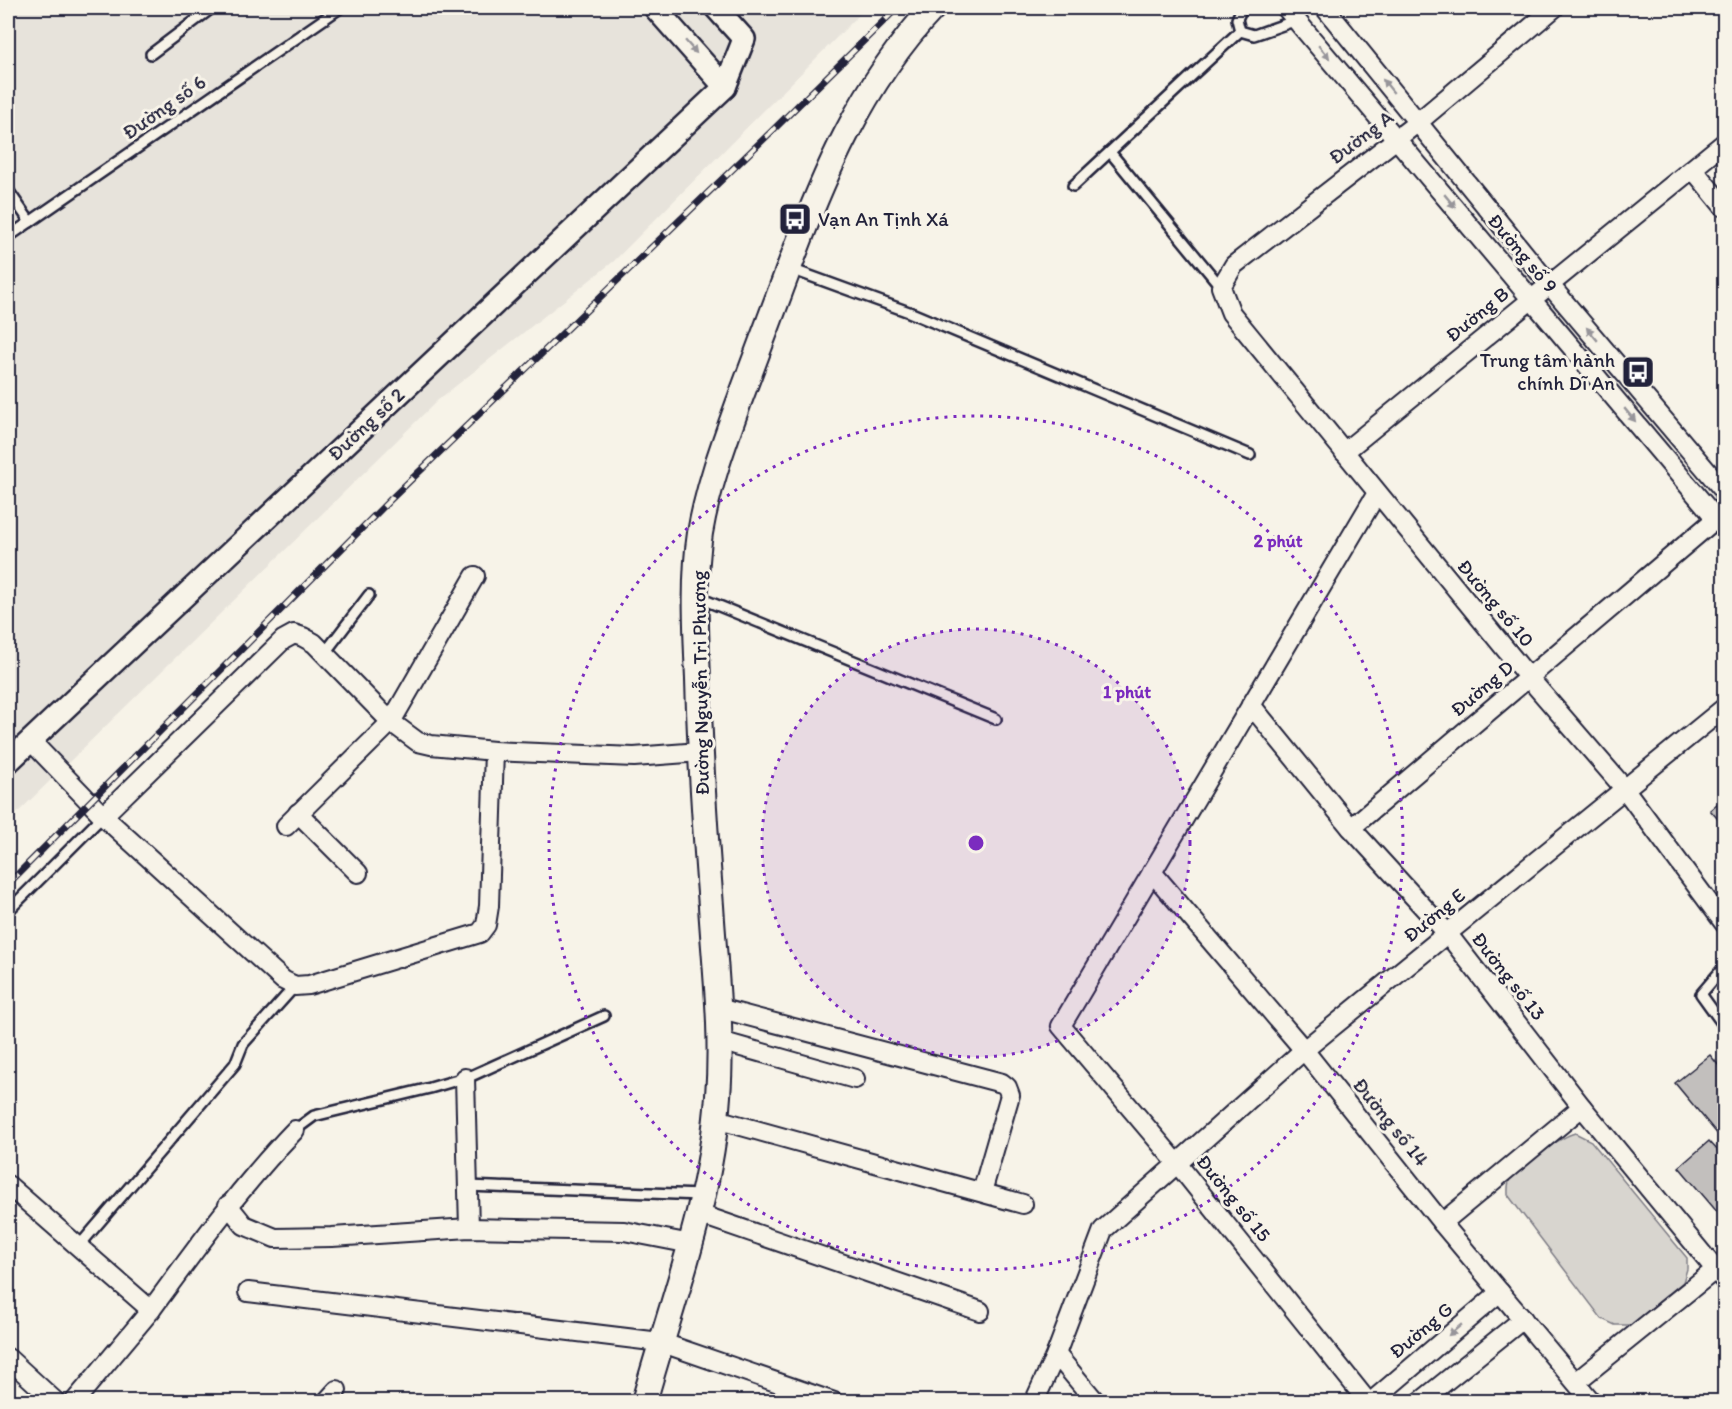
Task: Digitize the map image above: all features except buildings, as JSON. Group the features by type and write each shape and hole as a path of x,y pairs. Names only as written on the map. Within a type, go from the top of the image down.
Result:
{"main road":[{"name":"Đường Nguyễn Tri Phương","path":"644,1401 701,1205 716,1119 720,1041 700,752 695,596 700,533 712,477 789,268 825,180 860,109 889,62 933,8"}],"street":[{"path":"655,8 725,87 744,39 716,8"},
{"name":"Đường số 9","path":"1325,8 1550,284 1725,491"},
{"name":"Đường A","path":"1221,287 1234,265 1417,123 1554,8"},
{"name":"Đường số 9","path":"1292,14 1722,520"},
{"name":"Đường số 2","path":"8,762 725,87"},
{"name":"Đường B","path":"1344,452 1725,143"},
{"path":"1694,169 1725,207"},
{"name":"Đường số 10","path":"1221,287 1231,313 1529,678 1624,788 1725,923"},
{"path":"1152,872 1377,493"},
{"name":"Đường D","path":"1351,828 1722,520"},
{"path":"358,873 292,819 391,722 475,576"},
{"path":"103,816 283,640 294,634 314,643 391,722 418,742 431,746 634,757 700,752"},
{"name":"Đường số 13","path":"1251,705 1351,828 1447,933 1582,1107 1720,1275"},
{"name":"Đường E","path":"1034,1401 1056,1354 1103,1230 1176,1162 1304,1050 1725,708"},
{"path":"30,740 103,816 283,980 295,986 309,985 480,933 486,925 489,906 494,751"},
{"name":"Đường số 15","path":"1152,872 1061,1026 1176,1162 1370,1401"},
{"name":"Đường số 14","path":"1152,872 1304,1050 1442,1223 1592,1401"},
{"path":"718,1008 1002,1083 1007,1087 1010,1095 982,1192"},
{"path":"720,1041 855,1079"},
{"path":"465,1078 469,1228"},
{"path":"1442,1223 1582,1107"},
{"path":"716,1119 1023,1204"},
{"path":"74,1401 151,1310 228,1205 295,1130"},
{"path":"8,1185 151,1310"},
{"path":"228,1205 244,1225 275,1238 332,1237 469,1228 624,1231 691,1244"},
{"path":"701,1205 980,1311"},
{"path":"1576,1382 1720,1275"},
{"path":"248,1292 660,1342 834,1401"},
{"name":"Đường G","path":"1370,1401 1500,1292"},
{"path":"1420,1401 1523,1319"},
{"path":"1056,1354 1096,1401"},
{"path":"8,1358 56,1401"}],"lane":[{"path":"151,54 212,8"},
{"name":"Đường số 6","path":"8,237 340,8"},
{"path":"1240,31 1237,19 1242,8"},
{"path":"1240,31 1254,35 1292,14"},
{"path":"1073,186 1240,31"},
{"path":"1110,152 1221,287"},
{"path":"8,190 30,222"},
{"path":"789,268 909,312 1250,455"},
{"path":"324,654 369,595"},
{"path":"695,596 996,719"},
{"path":"8,911 103,816"},
{"path":"1725,967 1701,994 1725,1026"},
{"path":"79,1246 235,1064 243,1044 295,986"},
{"path":"295,1130 314,1116 465,1078 604,1016"},
{"path":"468,1186 701,1205"}],"shaded area":[{"path":"8,8 866,8 614,261 438,400 8,822"},
{"path":"1575,1133 1591,1141 1687,1258 1687,1269 1683,1282 1631,1325 1615,1325 1602,1319 1508,1195 1509,1181 1515,1172 1541,1152"}],"railway":[{"path":"8,884 391,499 897,8"}],"place":[{"name":"Vạn An Tịnh Xá","path":"795,219"},
{"name":"Trung tâm hành chính Dĩ An","path":"1638,372"}]}
